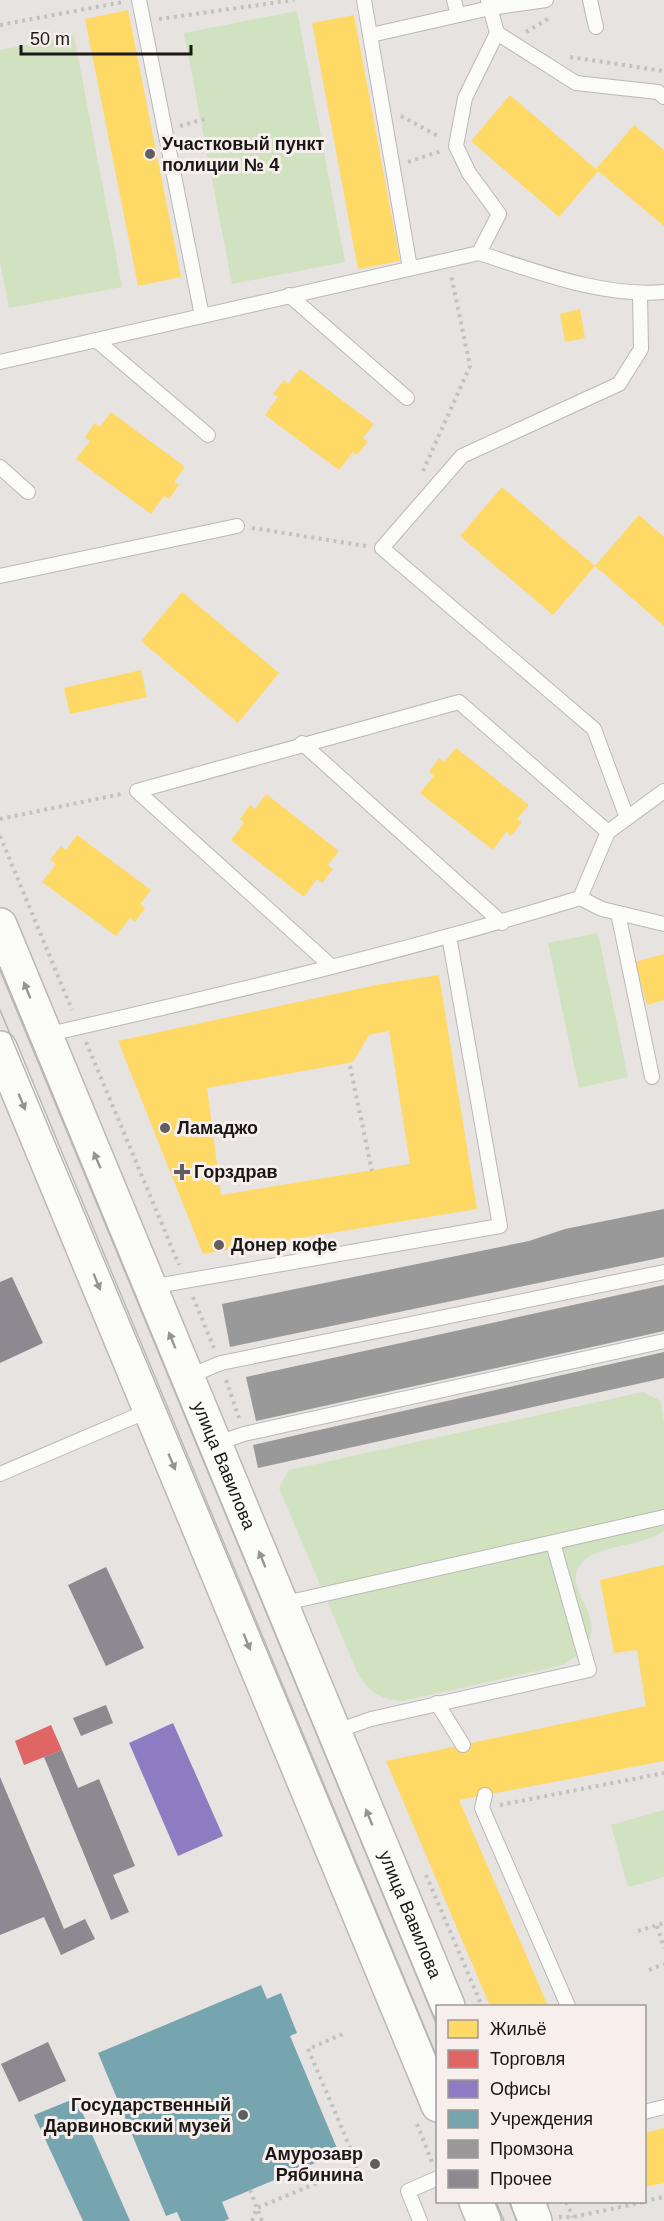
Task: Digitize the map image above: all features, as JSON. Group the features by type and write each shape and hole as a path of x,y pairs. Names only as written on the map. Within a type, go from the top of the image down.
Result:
{"main road":[{"name":"улица Вавилова","path":"0,926 447,2005"},
{"path":"0,1048 436,2100"},
{"path":"476,2203 484,2221"},
{"path":"528,2203 535,2221"}],"lane":[{"path":"139,0 202,316"},
{"path":"364,0 410,267"},
{"path":"454,0 458,15"},
{"path":"371,35 458,15 489,4 546,0"},
{"path":"590,0 596,27"},
{"path":"479,253 499,214 469,173 456,146 465,98 497,33 489,4"},
{"path":"497,33 576,82 658,92 664,97"},
{"path":"0,362 479,253 559,279 640,294 664,292"},
{"path":"627,818 594,729 382,548 462,456 619,384 641,349 640,294"},
{"path":"289,295 407,398"},
{"path":"96,340 207,435"},
{"path":"0,467 28,492"},
{"path":"0,576 237,526"},
{"path":"137,791 302,743 459,702 608,832"},
{"path":"302,743 502,922"},
{"path":"137,791 331,966"},
{"path":"580,898 608,832 664,791"},
{"path":"45,1035 449,936 580,898 618,914 664,924"},
{"path":"618,914 652,1077"},
{"path":"150,1287 500,1226 449,936"},
{"path":"187,1377 221,1363 664,1272"},
{"path":"215,1444 244,1434 664,1341"},
{"path":"0,1474 150,1410"},
{"path":"281,1604 664,1517"},
{"path":"334,1731 371,1719 437,1703 589,1670 553,1543"},
{"path":"437,1703 463,1745"},
{"path":"484,1802 567,2005"},
{"path":"646,2112 664,2107"},
{"path":"420,2221 408,2191 436,2179"}],"path":[{"path":"0,25 129,1 143,21 294,0"},
{"path":"566,56 664,71"},
{"path":"383,106 456,146"},
{"path":"165,130 205,119"},
{"path":"393,167 456,146"},
{"path":"419,480 470,366 448,260"},
{"path":"237,526 382,548"},
{"path":"0,819 137,791"},
{"path":"350,1066 372,1171"},
{"path":"484,1802 664,1773"},
{"path":"638,1931 664,1923"},
{"path":"657,1925 664,1948"},
{"path":"649,1970 664,1965"},
{"path":"252,2221 257,2208 358,2166 308,2049 343,2034"},
{"path":"250,2190 262,2221"},
{"path":"646,2201 664,2197"},
{"path":"566,2203 573,2217 635,2203"}],"green space":[{"path":"297,11 345,262 232,284 184,33"},
{"path":"74,36 122,287 9,308 0,262 0,50"},
{"path":"598,933 628,1077 579,1088 548,943"},
{"path":"643,1392 661,1401 664,1423 664,1530 643,1540 597,1553 580,1565 576,1577 578,1588 591,1624 590,1637 582,1651 563,1665 403,1701 382,1697 371,1690 358,1674 279,1488 289,1470"},
{"path":"664,1810 664,1877 628,1887 611,1825"}],"building: Жильё":[{"path":"128,10 181,277 138,286 85,19"},
{"path":"354,15 400,261 358,269 312,23"},
{"path":"510,95 596,169 634,125 664,150 664,226 598,171 559,217 471,141"},
{"path":"580,309 585,338 565,342 560,314"},
{"path":"300,369 374,424 363,438 368,442 357,455 353,452 339,470 265,415 278,397 273,394 284,380 288,384"},
{"path":"111,412 185,467 174,482 179,485 169,499 164,496 151,514 76,459 90,441 85,437 95,423 100,427"},
{"path":"502,487 595,566 553,615 460,536"},
{"path":"639,515 664,537 664,626 595,566"},
{"path":"182,592 279,673 238,723 141,641"},
{"path":"141,670 147,697 70,714 64,688"},
{"path":"456,748 529,805 517,819 522,822 511,836 506,832 493,850 420,793 434,776 429,772 439,758 444,762"},
{"path":"266,794 339,851 328,865 333,869 322,883 317,879 304,897 231,840 244,823 240,819 250,805 255,809"},
{"path":"77,835 151,890 140,904 145,908 135,922 130,918 116,936 42,882 56,864 50,860 61,846 66,850"},
{"path":"664,954 664,1000 647,1005 635,962"},
{"path":"439,975 477,1209 203,1254 118,1041 381,984","holes":["389,1031 410,1164 221,1195 207,1088 353,1062 369,1035"]},
{"path":"664,1565 664,1761 459,1800 548,2005 490,2005 386,1761 646,1706 637,1650 614,1653 600,1580"},
{"path":"664,2128 664,2183 646,2187 646,2132"}],"building: Торговля":[{"path":"51,1725 62,1750 24,1765 15,1741"}],"building: Офисы":[{"path":"173,1723 223,1836 178,1856 129,1743"}],"building: Учреждения":[{"path":"261,1985 267,1999 281,1993 297,2033 290,2036 339,2153 222,2202 229,2219 224,2221 181,2221 177,2212 166,2216 98,2053"},
{"path":"76,2098 130,2221 83,2221 34,2115"}],"building: Промзона":[{"path":"664,1209 664,1257 230,1347 222,1304 529,1241 565,1229"},
{"path":"664,1285 664,1331 256,1421 246,1377"},
{"path":"664,1352 664,1378 258,1468 253,1445"}],"building: Прочее":[{"path":"12,1277 43,1343 0,1363 0,1282"},
{"path":"106,1567 144,1648 106,1666 68,1585"},
{"path":"106,1705 113,1723 81,1736 73,1718"},
{"path":"62,1750 78,1788 99,1779 135,1866 113,1875 129,1912 111,1920 44,1757"},
{"path":"0,1777 64,1929 85,1919 95,1939 61,1955 44,1917 0,1935"},
{"path":"48,2042 66,2081 19,2102 1,2064"}],"tram line":[{"path":"0,967 436,2023"},
{"path":"0,1010 436,2056"},
{"path":"496,2203 504,2221"},
{"path":"509,2203 517,2221"}],"place":[{"name":"Участковый пункт полиции № 4","path":"150,154"},
{"name":"Ламаджо","path":"165,1128"},
{"name":"Горздрав","path":"182,1172"},
{"name":"Донер кофе","path":"219,1245"},
{"name":"Государственный Дарвиновский музей","path":"243,2115"},
{"name":"Амурозавр Рябинина","path":"375,2164"}]}
